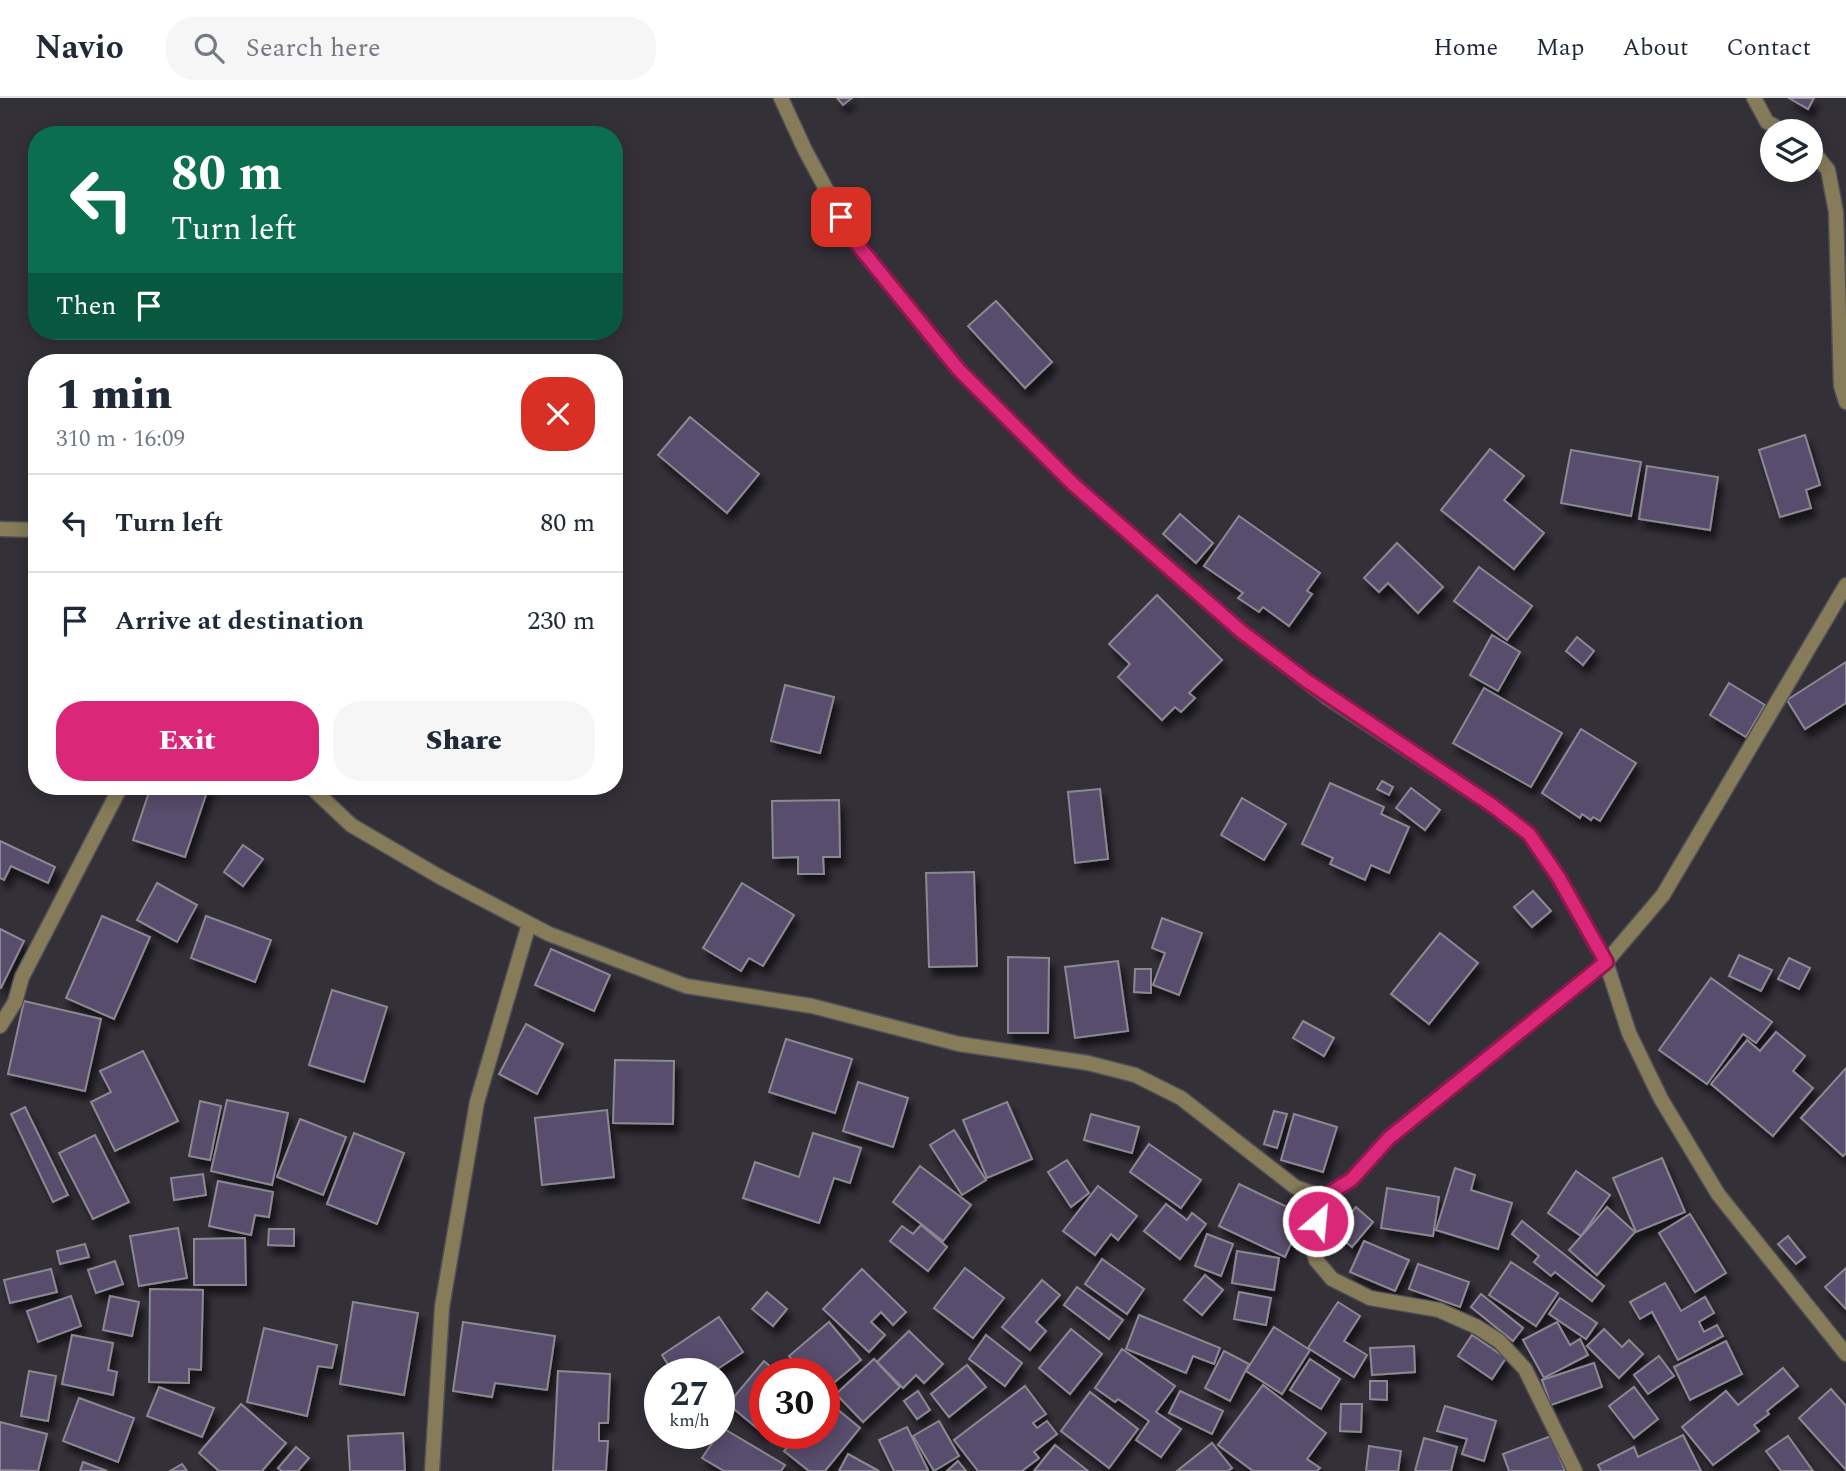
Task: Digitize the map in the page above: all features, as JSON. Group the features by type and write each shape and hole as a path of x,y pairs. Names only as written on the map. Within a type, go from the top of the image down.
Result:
{"street":[{"path":"781,98 805,150 853,239 959,370 1073,484 1242,632 1328,698 1493,806 1529,834 1559,878 1606,962 1635,1044 1661,1099 1718,1194 1846,1354"},
{"path":"1754,98 1764,119"},
{"path":"1823,164 1828,170 1836,212 1841,386 1846,402"},
{"path":"0,529 28,530"},
{"path":"1575,1471 1525,1368 1499,1341 1477,1327 1438,1310 1370,1298 1332,1279 1316,1260 1312,1245 1324,1197 1352,1179 1389,1138 1606,962 1663,895 1846,585"},
{"path":"0,1026 15,1002 22,977 116,795"},
{"path":"319,795 351,825 440,877 549,934 687,986 812,1006 958,1044 1088,1063 1135,1075 1181,1098 1295,1187 1324,1197"},
{"path":"432,1471 442,1307 477,1101 529,924"}],"building":[{"path":"837,98 852,98 843,105"},
{"path":"1789,98 1814,98 1808,109"},
{"path":"996,301 1052,362 1025,388 968,326"},
{"path":"690,417 759,474 727,513 658,455"},
{"path":"1805,435 1820,485 1806,490 1811,508 1780,517 1759,450"},
{"path":"1490,449 1524,476 1504,500 1544,533 1514,569 1441,510"},
{"path":"1571,450 1641,462 1631,516 1561,503"},
{"path":"1647,466 1718,477 1710,530 1639,519"},
{"path":"1180,514 1213,543 1196,563 1163,534"},
{"path":"1239,516 1320,573 1307,591 1312,594 1289,626 1263,607 1259,612 1238,598 1243,593 1204,566"},
{"path":"1397,543 1443,587 1418,613 1388,583 1379,592 1364,578"},
{"path":"1479,567 1532,606 1507,640 1454,601"},
{"path":"1157,595 1222,660 1189,693 1195,698 1181,712 1175,707 1162,720 1118,677 1130,664 1109,644"},
{"path":"1492,635 1520,652 1498,691 1470,675"},
{"path":"1577,637 1594,651 1583,665 1566,651"},
{"path":"1846,662 1846,703 1805,729 1787,700"},
{"path":"1729,683 1765,705 1746,737 1710,715"},
{"path":"785,685 834,697 820,753 771,741"},
{"path":"1484,688 1562,733 1531,787 1453,743"},
{"path":"1581,729 1636,763 1600,821 1593,817 1591,820 1582,814 1580,818 1542,793"},
{"path":"1382,781 1393,787 1389,795 1377,789"},
{"path":"1330,783 1384,807 1381,814 1409,827 1389,873 1371,865 1365,880 1330,864 1333,858 1302,844"},
{"path":"1411,788 1440,810 1425,830 1396,808"},
{"path":"1100,789 1108,859 1075,863 1068,792"},
{"path":"148,795 206,795 185,857 133,840"},
{"path":"1242,798 1286,824 1264,860 1221,835"},
{"path":"839,800 840,857 823,857 824,874 798,874 798,857 773,858 772,801"},
{"path":"0,841 55,867 48,883 11,866 4,880 0,878"},
{"path":"243,845 263,859 243,886 224,872"},
{"path":"974,872 977,966 929,967 926,873"},
{"path":"157,883 197,905 177,942 137,920"},
{"path":"742,883 794,915 763,966 749,958 741,971 703,948"},
{"path":"1533,891 1551,911 1532,927 1514,907"},
{"path":"102,916 150,937 114,1019 66,998"},
{"path":"206,916 271,940 255,982 191,958"},
{"path":"1162,918 1202,933 1179,995 1153,985 1165,953 1152,948"},
{"path":"0,929 24,941 1,988 0,988"},
{"path":"1440,933 1478,963 1429,1024 1391,994"},
{"path":"551,949 610,975 594,1011 535,985"},
{"path":"1739,955 1772,970 1761,991 1729,976"},
{"path":"1008,957 1049,958 1048,1033 1008,1033"},
{"path":"1789,958 1810,968 1799,989 1778,979"},
{"path":"1118,961 1128,1031 1075,1038 1065,967"},
{"path":"1135,969 1151,969 1151,993 1134,992"},
{"path":"1711,978 1772,1022 1756,1043 1743,1034 1707,1084 1659,1050"},
{"path":"332,990 387,1007 364,1082 309,1065"},
{"path":"24,1001 101,1019 85,1091 8,1074"},
{"path":"1303,1021 1334,1038 1324,1056 1293,1038"},
{"path":"526,1024 563,1044 537,1094 499,1074"},
{"path":"1776,1032 1805,1056 1793,1071 1813,1088 1773,1136 1711,1084 1747,1040 1760,1051"},
{"path":"786,1039 852,1059 835,1113 769,1092"},
{"path":"143,1051 178,1121 115,1151 91,1102 111,1092 100,1071"},
{"path":"615,1060 674,1061 673,1124 613,1123"},
{"path":"1846,1068 1846,1153 1843,1156 1801,1118"},
{"path":"858,1082 908,1098 893,1147 843,1131"},
{"path":"227,1100 288,1113 272,1185 211,1171"},
{"path":"200,1101 221,1106 210,1160 189,1156"},
{"path":"1007,1102 1032,1159 987,1178 963,1120"},
{"path":"25,1107 68,1195 53,1202 11,1114"},
{"path":"607,1110 614,1177 542,1185 535,1118"},
{"path":"1274,1111 1287,1114 1277,1148 1264,1144"},
{"path":"1091,1114 1139,1127 1132,1153 1084,1140"},
{"path":"1294,1114 1337,1127 1323,1172 1281,1160"},
{"path":"300,1119 346,1137 323,1195 277,1177"},
{"path":"954,1130 986,1180 962,1195 930,1145"},
{"path":"354,1133 404,1153 377,1224 327,1204"},
{"path":"813,1133 861,1148 850,1183 834,1178 819,1223 743,1198 755,1162 799,1177"},
{"path":"95,1135 129,1202 93,1219 59,1153"},
{"path":"1149,1144 1201,1180 1181,1208 1130,1172"},
{"path":"1662,1158 1685,1212 1636,1232 1613,1178"},
{"path":"1067,1160 1089,1193 1071,1207 1048,1172"},
{"path":"920,1166 971,1205 943,1241 893,1202"},
{"path":"1455,1168 1475,1175 1471,1190 1512,1203 1498,1249 1436,1230"},
{"path":"1576,1171 1610,1195 1581,1236 1548,1213"},
{"path":"203,1174 206,1195 174,1200 171,1178"},
{"path":"218,1181 273,1192 269,1217 255,1215 251,1235 209,1226"},
{"path":"1239,1184 1304,1215 1285,1257 1219,1226"},
{"path":"1098,1186 1137,1216 1118,1240 1111,1234 1095,1255 1063,1231"},
{"path":"1387,1188 1439,1197 1433,1236 1381,1228"},
{"path":"1166,1204 1187,1220 1192,1213 1206,1224 1180,1259 1144,1231"},
{"path":"1356,1207 1373,1222 1352,1247 1334,1232"},
{"path":"1607,1207 1635,1232 1597,1275 1569,1250"},
{"path":"1690,1214 1726,1273 1695,1292 1659,1233"},
{"path":"1522,1221 1604,1286 1592,1301 1555,1272 1551,1276 1534,1262 1539,1256 1512,1234"},
{"path":"921,1225 947,1247 928,1271 890,1241 902,1226 913,1234"},
{"path":"178,1228 187,1278 139,1286 130,1236"},
{"path":"269,1229 294,1229 294,1246 268,1245"},
{"path":"1207,1234 1233,1244 1221,1276 1195,1266"},
{"path":"1788,1236 1805,1257 1796,1264 1778,1244"},
{"path":"245,1238 246,1285 194,1285 194,1239"},
{"path":"1364,1241 1409,1260 1395,1291 1350,1272"},
{"path":"85,1244 89,1257 60,1264 57,1251"},
{"path":"1237,1251 1279,1258 1274,1290 1232,1283"},
{"path":"1102,1259 1144,1289 1127,1314 1085,1284"},
{"path":"115,1261 123,1284 96,1293 88,1270"},
{"path":"1511,1262 1558,1293 1536,1326 1489,1295"},
{"path":"1418,1264 1469,1282 1460,1307 1409,1289"},
{"path":"965,1268 1004,1298 973,1338 934,1308"},
{"path":"1846,1268 1846,1309 1825,1287"},
{"path":"51,1269 57,1292 10,1303 4,1280"},
{"path":"862,1269 906,1312 893,1325 881,1312 871,1322 885,1335 869,1352 823,1309"},
{"path":"1205,1275 1223,1290 1202,1315 1184,1300"},
{"path":"1042,1280 1060,1295 1036,1322 1046,1331 1030,1350 1002,1327"},
{"path":"1665,1283 1681,1311 1705,1297 1714,1313 1699,1322 1704,1332 1717,1325 1723,1336 1678,1360 1652,1312 1640,1319 1630,1302"},
{"path":"1077,1287 1123,1320 1109,1339 1064,1305"},
{"path":"150,1289 203,1290 201,1370 189,1369 189,1383 149,1382"},
{"path":"767,1292 787,1309 773,1326 752,1309"},
{"path":"1239,1292 1271,1298 1266,1325 1234,1319"},
{"path":"1481,1294 1523,1328 1513,1341 1471,1307"},
{"path":"71,1296 81,1326 38,1342 27,1311"},
{"path":"110,1296 139,1302 132,1336 103,1330"},
{"path":"1560,1298 1597,1323 1586,1339 1549,1314"},
{"path":"353,1302 418,1313 404,1395 340,1384"},
{"path":"1338,1302 1360,1316 1344,1341 1367,1355 1354,1377 1308,1348"},
{"path":"1139,1315 1220,1348 1214,1364 1193,1356 1186,1373 1126,1349"},
{"path":"719,1317 743,1352 734,1358 664,1358 662,1355"},
{"path":"463,1322 555,1336 547,1390 495,1383 492,1397 453,1391"},
{"path":"829,1322 861,1360 840,1378 840,1358 789,1356"},
{"path":"1557,1322 1570,1345 1580,1339 1588,1355 1544,1378 1523,1340"},
{"path":"1274,1327 1310,1350 1282,1394 1246,1371"},
{"path":"264,1328 337,1345 332,1368 318,1366 307,1416 247,1402"},
{"path":"1071,1329 1102,1354 1070,1394 1039,1368"},
{"path":"1604,1329 1622,1347 1629,1340 1643,1354 1619,1378 1587,1346"},
{"path":"909,1331 943,1364 924,1383 916,1375 903,1388 877,1362"},
{"path":"72,1335 113,1343 108,1370 117,1372 113,1395 62,1384"},
{"path":"986,1335 1022,1363 1005,1386 969,1359"},
{"path":"1472,1335 1506,1358 1492,1379 1458,1356"},
{"path":"1726,1341 1742,1374 1690,1400 1674,1367"},
{"path":"1414,1346 1415,1372 1372,1375 1370,1348"},
{"path":"1122,1349 1175,1386 1156,1412 1181,1429 1161,1457 1136,1440 1149,1421 1118,1399 1115,1402 1095,1388"},
{"path":"1224,1351 1249,1364 1230,1401 1205,1388"},
{"path":"1659,1356 1674,1376 1648,1394 1634,1375"},
{"path":"874,1359 900,1387 863,1422 840,1398 840,1390"},
{"path":"1310,1359 1340,1379 1321,1409 1290,1390"},
{"path":"1594,1363 1602,1387 1551,1405 1542,1380"},
{"path":"967,1365 986,1387 949,1417 931,1394"},
{"path":"1783,1368 1798,1386 1754,1425 1759,1431 1713,1465 1682,1427 1726,1391 1738,1405"},
{"path":"29,1371 56,1376 48,1421 21,1416"},
{"path":"558,1371 610,1374 608,1423 599,1423 599,1441 608,1441 606,1471 553,1471"},
{"path":"749,1379 749,1422 735,1410 735,1396"},
{"path":"1370,1381 1387,1381 1387,1400 1370,1399"},
{"path":"1263,1385 1326,1433 1307,1459 1320,1468 1317,1471 1253,1471 1218,1445"},
{"path":"1025,1386 1046,1414 1033,1423 1037,1428 1047,1421 1057,1434 1034,1452 1039,1458 1022,1471 978,1471 954,1440"},
{"path":"159,1387 214,1408 202,1437 147,1416"},
{"path":"1634,1387 1658,1419 1634,1438 1609,1406"},
{"path":"1831,1389 1846,1406 1846,1470 1799,1418"},
{"path":"918,1391 930,1410 917,1419 904,1401"},
{"path":"1180,1391 1223,1411 1212,1434 1169,1413"},
{"path":"1090,1392 1138,1429 1109,1468 1061,1431"},
{"path":"79,1398 134,1418 118,1462 63,1441"},
{"path":"241,1404 286,1443 262,1471 219,1471 199,1453"},
{"path":"1341,1404 1362,1404 1361,1432 1340,1431"},
{"path":"1445,1406 1496,1421 1484,1461 1462,1454 1467,1439 1437,1431"},
{"path":"840,1412 860,1428 825,1471 809,1471 784,1451 840,1449"},
{"path":"939,1421 959,1456 934,1471 913,1436"},
{"path":"0,1422 47,1434 38,1471 0,1470"},
{"path":"907,1427 928,1470 926,1471 894,1471 879,1440"},
{"path":"403,1433 405,1471 350,1471 348,1436"},
{"path":"735,1435 749,1444 749,1449 758,1449 785,1465 781,1471 724,1471 702,1458 708,1449 735,1449"},
{"path":"1683,1435 1701,1471 1601,1471 1598,1465 1634,1447 1638,1457"},
{"path":"1551,1436 1565,1471 1509,1471 1503,1454"},
{"path":"1788,1436 1813,1471 1781,1471 1766,1451"},
{"path":"1424,1438 1457,1447 1451,1471 1415,1471"},
{"path":"1212,1443 1232,1468 1228,1471 1177,1471"},
{"path":"1055,1445 1088,1471 1034,1471"},
{"path":"1369,1446 1401,1451 1398,1471 1366,1471"},
{"path":"296,1447 309,1458 298,1471 282,1471 278,1468"},
{"path":"848,1454 879,1471 839,1471"},
{"path":"958,1461 966,1471 947,1471"},
{"path":"83,1462 107,1471 80,1471"},
{"path":"182,1464 187,1471 170,1471"}],"route":[{"path":"841,217 853,239 959,370 1073,484 1242,632 1328,698 1493,806 1529,834 1559,878 1606,962 1389,1138 1352,1179 1324,1197 1318,1221"}]}
